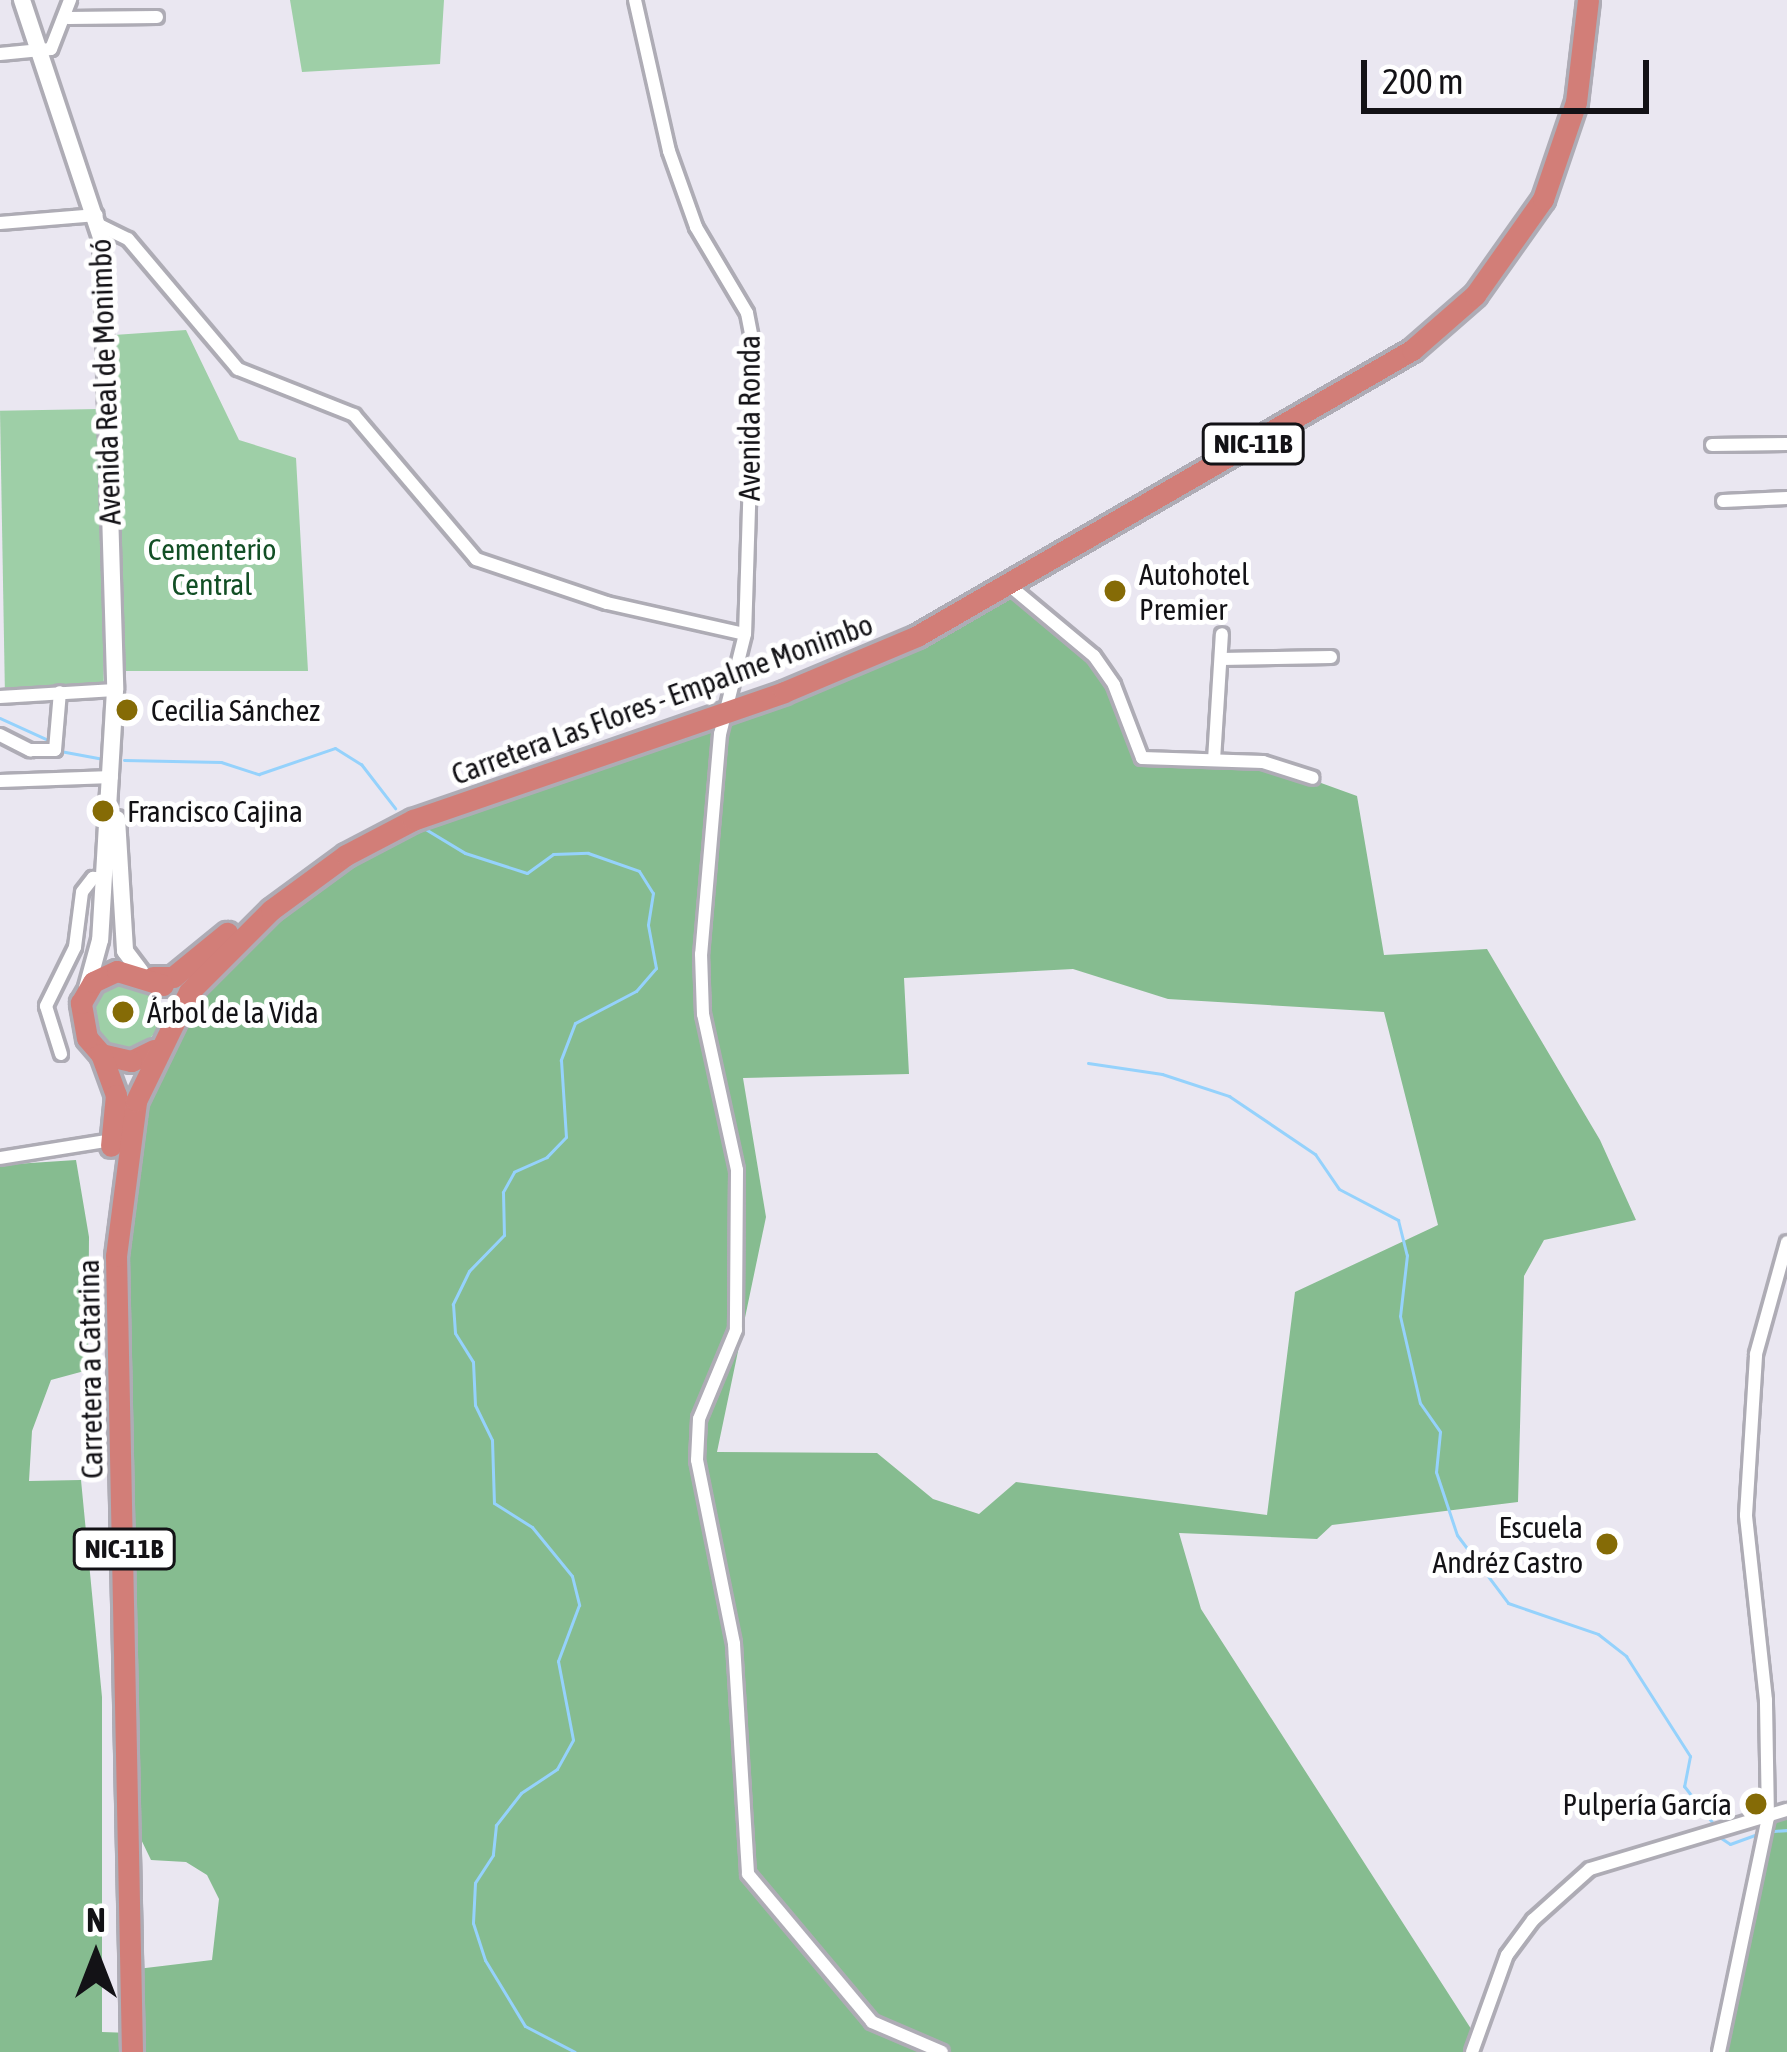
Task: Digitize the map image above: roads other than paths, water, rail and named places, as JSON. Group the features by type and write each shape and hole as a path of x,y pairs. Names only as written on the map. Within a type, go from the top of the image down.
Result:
{"highway":[{"name":"Carretera Las Flores - Empalme Monimbo","path":"172,1018 240,938 346,855 413,820 729,704 917,626 1352,374 1433,318 1493,254 1547,163 1570,78 1577,0"},
{"name":"Carretera Las Flores - Empalme Monimbo","path":"147,975 177,974 311,861 372,828 857,664 1010,586 1382,371 1457,313 1549,186 1576,103 1588,0"},
{"name":"NIC-11B","path":"101,1054 81,1019 87,988 110,973 147,975"},
{"path":"147,975 170,996 172,1018"},
{"name":"NIC-11B","path":"154,1050 172,1018"},
{"path":"101,1054 123,1061 154,1050"},
{"name":"Carretera a Catarina","path":"127,2052 116,1256 128,1129 154,1050"},
{"name":"Carretera a Catarina","path":"101,1054 116,1095 106,1325 127,2052"}],"street":[{"name":"Avenida Real de Monimbó","path":"22,0 99,221 115,690 104,878 87,988"},
{"path":"0,54 41,55 68,18 70,0"},
{"name":"Avenida Ronda","path":"635,0 669,151 696,227 747,313 754,349 745,634 729,704 701,954 704,1014 737,1170 736,1330 699,1419 697,1460 734,1644 748,1874 872,2022 942,2052"},
{"path":"68,18 157,17"},
{"path":"0,223 99,221 122,232 238,369 354,415 476,559 607,603 745,634"},
{"path":"1712,445 1787,444"},
{"path":"1723,501 1787,498"},
{"path":"1010,586 1094,656 1142,758 1263,762 1313,778"},
{"path":"1214,760 1222,634"},
{"path":"1221,659 1331,657"},
{"path":"0,697 115,690"},
{"path":"0,735 38,752 55,750 60,692"},
{"name":"Avenida Real de Monimbó","path":"112,777 125,951 147,975"},
{"path":"0,781 112,777"},
{"path":"61,1054 46,1006 75,946 85,886 104,878"},
{"path":"0,1158 112,1140"},
{"path":"1719,2052 1768,1818 1766,1700 1747,1515 1756,1354 1787,1242"},
{"path":"1472,2052 1507,1955 1533,1919 1590,1869 1643,1847 1787,1810"}],"waterway":[{"path":"0,718 50,741"},
{"path":"124,760 221,762 259,774 335,748 361,764 395,808"},
{"path":"60,751 103,759"},
{"path":"422,827 465,853 527,873 553,854 588,853 639,871 653,893 648,925 656,968 636,991 575,1023 561,1060 566,1137 547,1157 514,1172 503,1192 504,1235 469,1271 453,1304 455,1333 473,1362 475,1405 492,1440 494,1503 532,1527 572,1576 579,1605 558,1661 573,1740 557,1769 521,1793 496,1825 493,1855 475,1883 473,1923 485,1960 525,2026 575,2052"},
{"path":"1088,1063 1162,1074 1229,1096 1315,1154 1339,1189 1398,1220 1407,1255 1400,1316 1420,1403 1440,1432 1436,1472 1457,1535 1508,1603 1598,1634 1626,1656 1690,1756 1684,1786 1712,1822"},
{"path":"1774,1831 1787,1830"},
{"path":"1718,1836 1730,1844 1758,1834"}],"place":[{"name":"Autohotel Premier","path":"1115,591"},
{"name":"Cecilia Sánchez","path":"127,710"},
{"name":"Francisco Cajina","path":"103,811"},
{"name":"Árbol de la Vida","path":"123,1012"},
{"name":"Escuela Andréz Castro","path":"1607,1544"},
{"name":"Pulpería García","path":"1756,1804"}],"park label":[{"name":"Cementerio Central","path":"212,566"}]}
